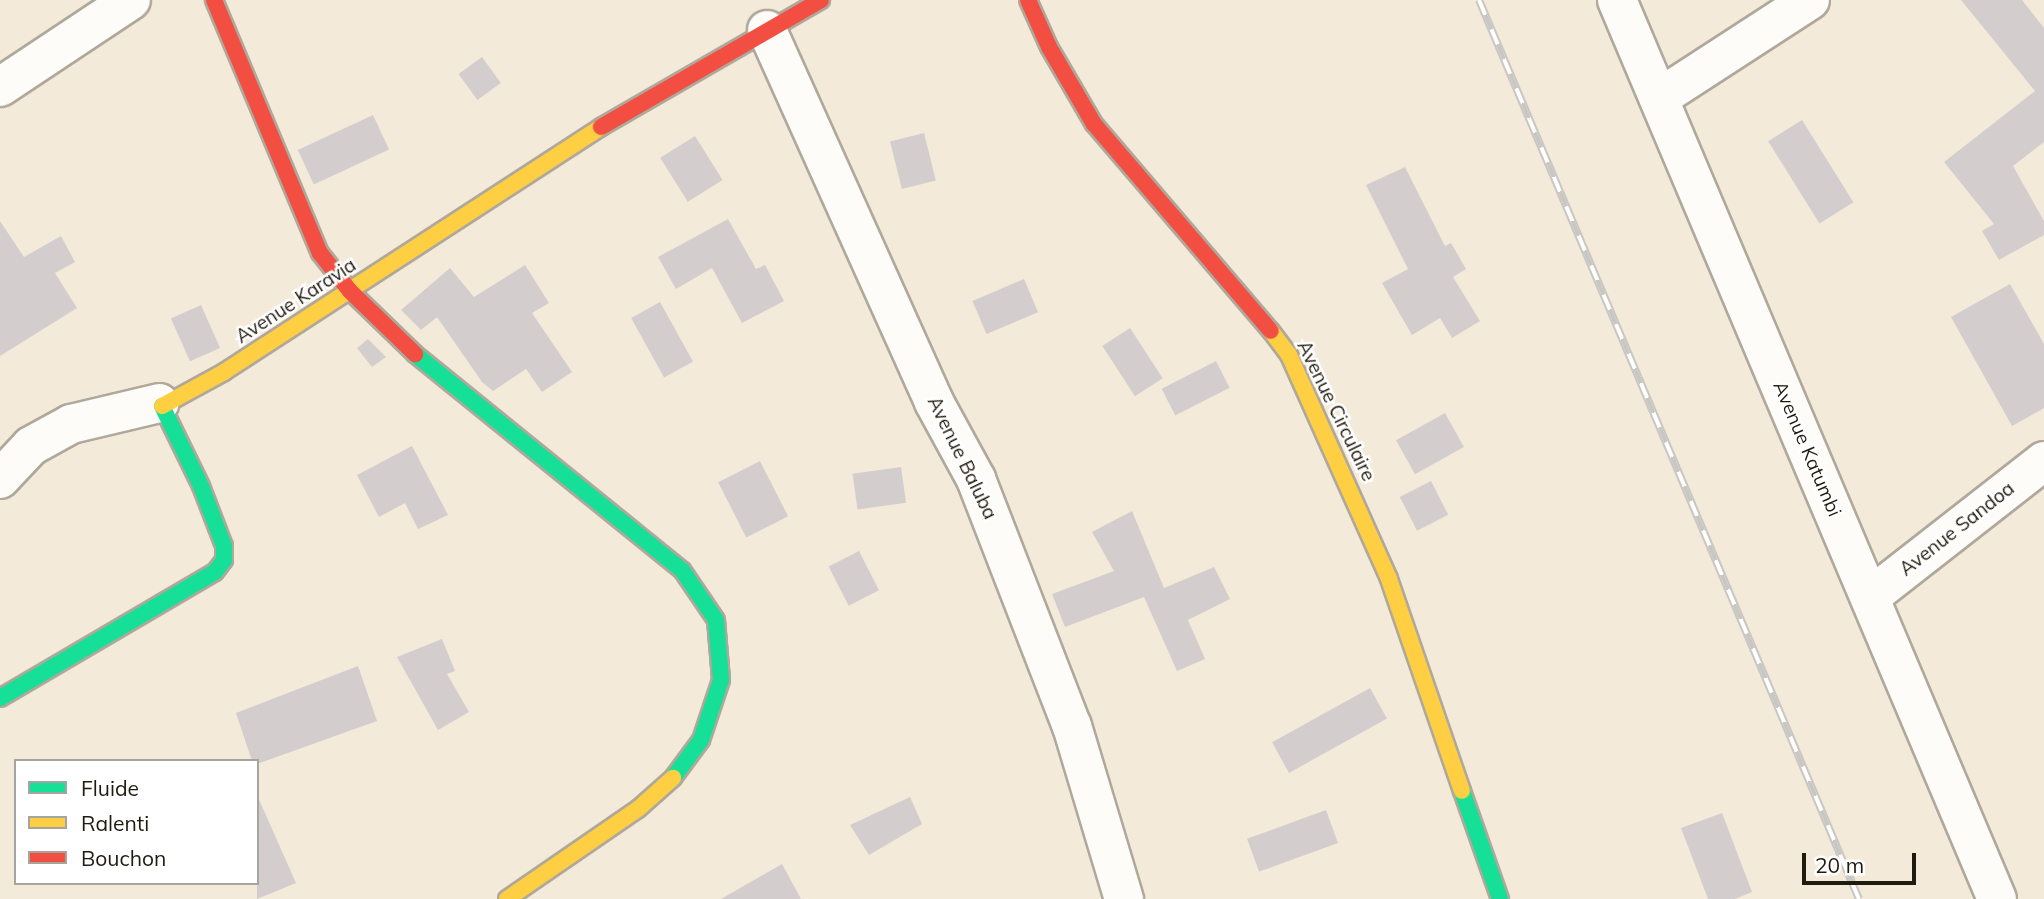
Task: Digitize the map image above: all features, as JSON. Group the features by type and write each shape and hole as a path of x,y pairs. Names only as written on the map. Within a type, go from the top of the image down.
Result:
{"street":[{"path":"0,86 131,0"},
{"path":"214,0 246,71 292,193 320,253 350,291 427,366 682,570 716,620 721,680 701,740 675,776 638,809 507,899"},
{"name":"Avenue Karavia","path":"160,403 224,372 550,156 821,0"},
{"name":"Avenue Circulaire","path":"1028,0 1049,47 1094,124 1184,232 1238,288 1289,355 1389,579 1500,899"},
{"name":"Avenue Katumbi","path":"1617,0 1997,899"},
{"path":"1660,98 1810,0"},
{"name":"Avenue Baluba","path":"767,30 934,402 981,492 1072,726 1124,899"},
{"path":"0,479 31,446 71,424 160,403 201,486 224,546 224,560 215,572 0,698"},
{"name":"Avenue Sandoa","path":"1870,597 2044,461"}],"building":[{"path":"1961,0 2022,0 2044,28 2044,142 2013,166 2044,221 2044,235 1999,260 1982,231 1994,224 1944,162 2035,91"},
{"path":"482,57 501,83 477,100 459,74"},
{"path":"373,115 389,149 314,185 298,150"},
{"path":"1802,120 1853,202 1819,223 1768,141"},
{"path":"924,133 936,181 902,189 890,141"},
{"path":"695,136 723,180 688,202 660,158"},
{"path":"1405,167 1445,246 1451,243 1466,269 1453,277 1480,321 1452,338 1440,318 1412,335 1382,283 1408,269 1366,185"},
{"path":"728,219 756,269 765,265 784,301 742,323 712,268 676,289 658,257"},
{"path":"0,221 24,257 61,236 75,262 55,273 77,308 0,356"},
{"path":"525,265 549,303 532,313 572,372 542,392 526,369 493,391 482,382 437,317 421,330 401,310 450,268 474,297"},
{"path":"1024,279 1038,312 987,334 972,301"},
{"path":"2010,284 2044,344 2044,408 2012,426 1951,317"},
{"path":"660,302 693,361 664,377 631,318"},
{"path":"201,305 220,348 190,361 171,318"},
{"path":"1130,328 1163,378 1135,396 1102,346"},
{"path":"368,339 386,357 372,367 357,348"},
{"path":"1216,361 1230,388 1175,415 1162,389"},
{"path":"1445,413 1464,447 1415,474 1396,440"},
{"path":"412,446 448,515 418,529 405,503 379,517 357,475"},
{"path":"760,461 788,516 746,538 718,482"},
{"path":"901,467 906,503 857,509 852,474"},
{"path":"1431,481 1448,515 1417,531 1400,497"},
{"path":"1132,511 1164,588 1214,567 1230,599 1188,620 1205,659 1177,671 1144,597 1065,627 1052,594 1114,571 1092,532"},
{"path":"859,551 879,590 849,606 829,566"},
{"path":"442,639 455,671 447,674 469,712 438,730 397,657"},
{"path":"358,666 377,721 259,763 259,759 251,759 236,713"},
{"path":"1370,688 1387,719 1289,773 1272,742"},
{"path":"910,797 922,824 869,855 850,825"},
{"path":"259,800 296,883 257,899 259,885"},
{"path":"1326,810 1338,843 1259,872 1247,839"},
{"path":"1722,813 1752,892 1735,899 1708,899 1681,828"},
{"path":"782,864 801,899 721,899"}],"railway":[{"path":"1479,0 1859,899"}],"traffic: fast":[{"path":"415,354 682,570 716,620 721,680 701,740 673,778"},
{"path":"0,698 215,572 224,560 224,546 201,486 162,406"},
{"path":"1462,791 1500,899"}],"traffic: slow":[{"path":"162,406 224,372 601,127"},
{"path":"1271,331 1289,355 1389,579 1462,791"},
{"path":"507,899 638,809 673,778"}],"traffic: jam":[{"path":"214,0 320,253 350,291 415,354"},
{"path":"601,127 821,0"},
{"path":"1028,0 1049,47 1094,124 1271,331"}]}
